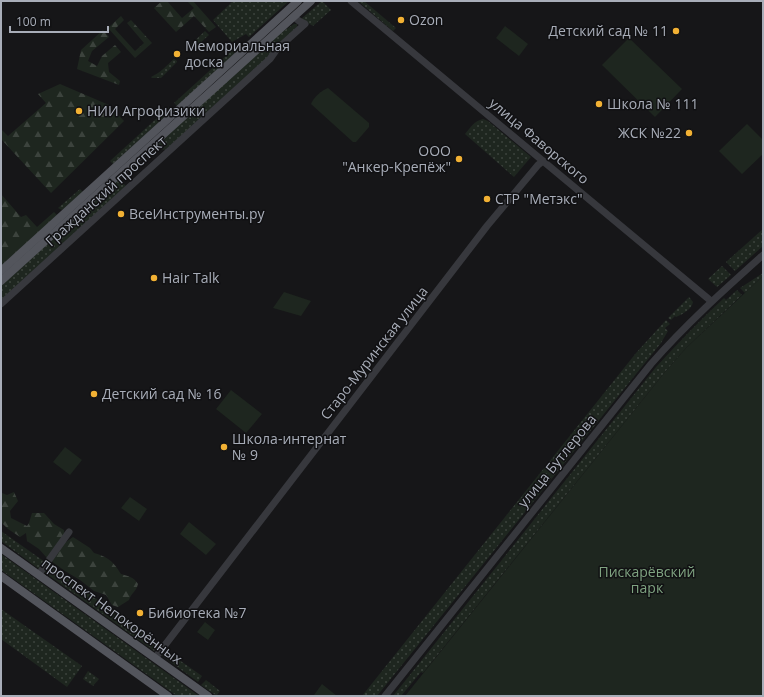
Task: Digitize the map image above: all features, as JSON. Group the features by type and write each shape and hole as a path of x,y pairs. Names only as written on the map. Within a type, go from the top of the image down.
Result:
{"main road":[{"name":"Гражданский проспект","path":"1,271 298,1"},
{"name":"Гражданский проспект","path":"1,281 311,1"},
{"name":"проспект Непокорённых","path":"1,548 208,696"},
{"path":"1,576 168,696"}],"street":[{"name":"улица Фаворского","path":"351,1 711,301"},
{"name":"Гражданский проспект","path":"1,304 264,65 278,49 305,24 294,17"},
{"name":"Старо-Муринская улица","path":"156,658 487,226 538,164 543,161"},
{"name":"улица Бутлерова","path":"385,696 651,364 711,301 763,255"},
{"path":"39,574 69,532"}],"green space":[{"path":"162,1 167,1 182,18 194,8 187,1 193,1 216,27 209,32 194,16 176,32 154,8"},
{"path":"233,1 289,1 249,37 246,34 232,42 213,20"},
{"path":"322,1 331,10 313,26 301,19"},
{"path":"364,1 396,28 393,31 359,2"},
{"path":"121,16 124,20 115,29 135,51 144,43 127,23 131,20 152,43 135,58 108,28"},
{"path":"294,24 297,24 297,27 267,58 165,150 160,149 157,145 276,36"},
{"path":"505,26 528,44 519,56 496,38"},
{"path":"103,30 109,37 92,51 88,61 97,66 102,56 115,45 121,52 108,63 109,72 120,81 119,85 77,69 81,50"},
{"path":"205,31 209,35 190,52 187,48"},
{"path":"629,38 682,89 655,117 602,65"},
{"path":"240,43 243,46 177,106 174,103"},
{"path":"174,59 177,62 161,78 151,77 160,71"},
{"path":"60,84 109,105 124,121 51,193 1,139 1,129 8,136 46,103 38,94"},
{"path":"328,88 369,123 369,127 356,142 353,142 311,104 318,94"},
{"path":"169,107 172,110 113,164 110,161"},
{"path":"483,119 488,121 531,157 514,177 465,134 475,123"},
{"path":"747,124 763,140 763,154 742,174 719,151"},
{"path":"119,179 126,186 1,300 1,286"},
{"path":"80,189 83,192 62,210 58,208"},
{"path":"1,194 21,217 26,215 37,227 54,212 57,215 1,266"},
{"path":"763,229 763,246 735,271 726,262"},
{"path":"722,266 731,275 717,287 708,279"},
{"path":"763,273 763,276 745,293 740,288"},
{"name":"Пискарёвский парк","path":"763,276 763,696 405,696 665,372 686,348"},
{"path":"737,290 742,295 686,348 665,372 423,673 421,672 401,696 393,696 656,367 715,306 724,298 726,300"},
{"path":"284,292 311,301 301,316 273,308"},
{"path":"689,297 693,302 689,309 679,316 675,316 671,320 668,318"},
{"path":"666,320 670,324 665,328 668,331 661,343 377,696 362,696 636,353"},
{"path":"231,390 262,414 246,433 216,409"},
{"path":"65,447 82,460 70,475 53,462"},
{"path":"1,485 2,493 7,495 14,492 18,501 10,511 11,518 27,526 32,513 44,513 54,524 64,530 66,542 73,537 90,548 94,553 110,560 121,574 135,580 138,584 129,600 118,607 112,605 106,595 94,591 47,558 39,549 27,541 26,533 20,537 8,529 1,522"},
{"path":"130,497 147,509 139,521 121,508"},
{"path":"189,522 216,544 206,555 180,534"},
{"path":"1,531 45,562 39,569 1,541"},
{"path":"1,554 199,696 177,696 1,570"},
{"path":"49,565 159,644 154,651 44,572"},
{"path":"1,609 82,666 67,687 1,639"},
{"path":"205,622 215,630 208,640 197,632"},
{"path":"165,650 202,676 198,682 161,655"},
{"path":"88,671 99,679 93,686 83,679"},
{"path":"206,680 220,691 217,695 219,696 217,696 201,685"},
{"path":"322,684 337,696 314,695"}],"place":[{"name":"Ozon","path":"401,20"},
{"name":"Детский сад № 11","path":"676,31"},
{"name":"Мемориальная доска","path":"177,54"},
{"name":"Школа № 111","path":"599,104"},
{"name":"НИИ Агрофизики","path":"79,111"},
{"name":"ЖСК №22","path":"689,133"},
{"name":"ООО \"Анкер-Крепёж\"","path":"459,159"},
{"name":"СТР \"Метэкс\"","path":"487,199"},
{"name":"ВсеИнструменты.ру","path":"121,214"},
{"name":"Hair Talk","path":"154,278"},
{"name":"Детский сад № 16","path":"94,394"},
{"name":"Школа-интернат № 9","path":"224,447"},
{"name":"Бибиотека №7","path":"140,613"}]}
